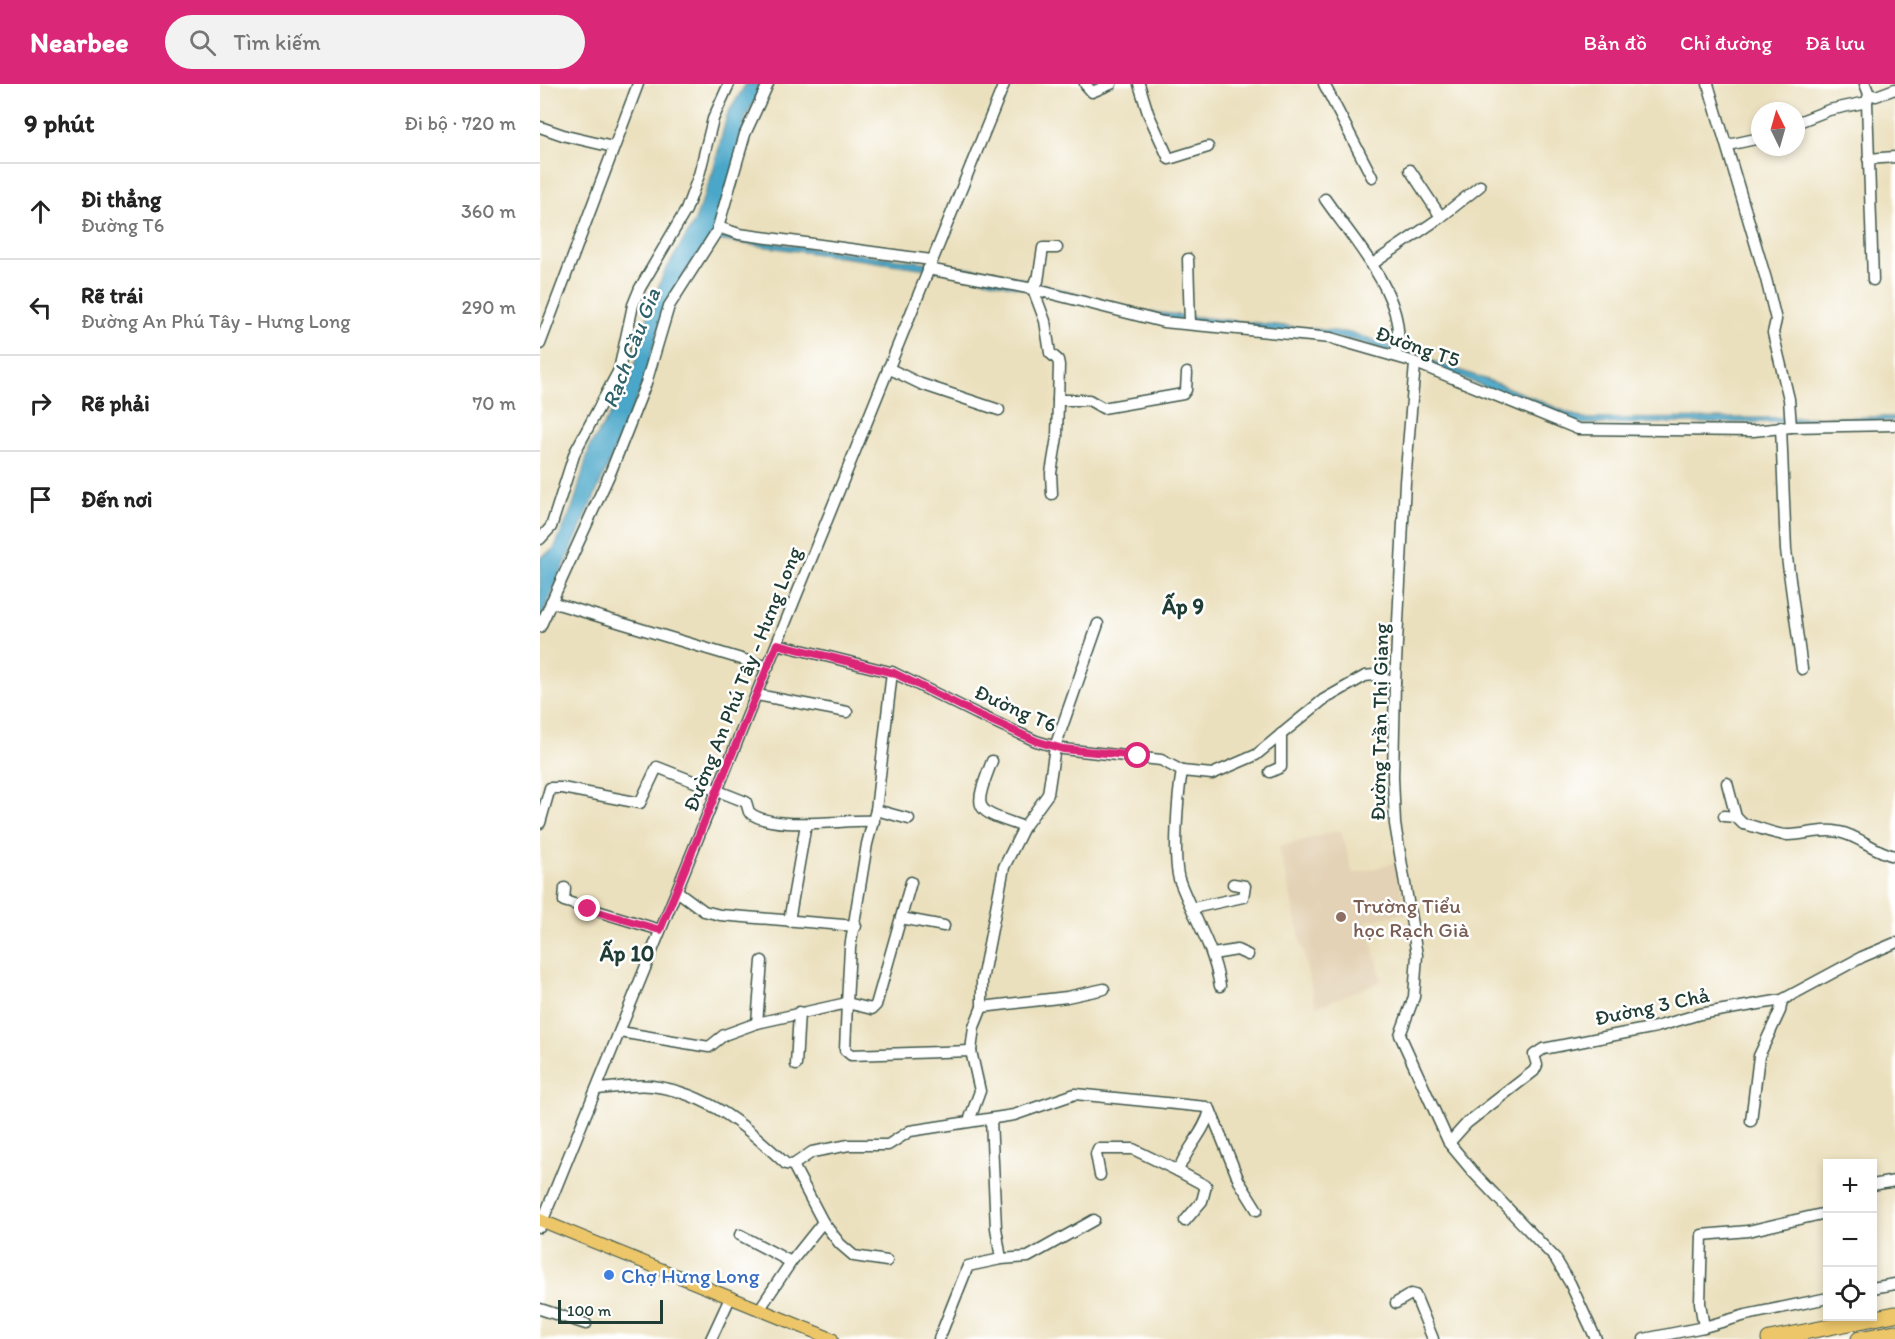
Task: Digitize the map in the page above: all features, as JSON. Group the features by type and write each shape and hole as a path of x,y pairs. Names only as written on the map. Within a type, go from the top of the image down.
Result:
{"highway":[{"path":"1769,1339 1895,1314"},
{"path":"1858,1339 1895,1332"}],"main road":[{"path":"541,1222 832,1339"}],"street":[{"path":"540,344 638,84"},
{"path":"540,539 551,526 575,452 619,370 633,305 640,288 686,210 699,175 713,119 729,84"},
{"path":"540,627 626,434 646,382 669,306 717,229 745,134 768,84"},
{"name":"Đường An Phú Tây - Hưng Long","path":"541,1222 1004,84"},
{"path":"1085,84 1092,92 1112,84"},
{"path":"1139,84 1168,159 1208,147"},
{"path":"1324,84 1372,177"},
{"path":"1708,84 1728,145 1776,320 1773,333 1788,423 1786,550 1802,669"},
{"path":"1805,119 1867,93 1876,96 1895,89"},
{"path":"1867,93 1873,280"},
{"path":"540,127 566,136 614,147"},
{"path":"1728,145 1751,140"},
{"path":"1868,159 1895,157"},
{"path":"1410,170 1441,217"},
{"path":"1371,265 1441,217 1480,186"},
{"path":"1324,199 1371,265 1395,310 1396,353"},
{"name":"Đường T5","path":"717,229 930,264 1034,285 1128,315 1190,320 1331,338 1396,353 1415,364 1578,429 1753,431 1788,423 1895,425"},
{"path":"1052,494 1050,481 1057,437 1058,360 1050,353 1045,321 1034,285 1038,281 1043,248 1057,248"},
{"path":"1188,259 1190,320"},
{"name":"Đường Trần Thị Giang","path":"1415,364 1395,682 1395,824 1417,955 1414,997 1400,1035 1449,1143 1474,1173 1555,1258 1570,1283 1596,1339"},
{"path":"888,368 921,384 999,410"},
{"path":"1058,400 1086,399 1103,408 1183,394 1186,390 1187,373"},
{"path":"551,602 768,668"},
{"path":"969,1121 980,1091 971,1052 974,1027 982,1007 982,981 1004,867 1024,827 1047,794 1055,747 1098,624"},
{"name":"Đường T6","path":"777,644 892,672 977,714 1055,747 1161,760 1182,771 1212,774 1256,755 1323,700 1365,676 1374,675 1395,682"},
{"path":"892,672 875,815 867,844 856,926 850,948 844,1042 847,1053 971,1052"},
{"path":"757,695 847,712"},
{"path":"1270,772 1281,766 1281,734"},
{"path":"992,761 979,797 980,808 986,814 1024,827"},
{"path":"540,823 545,787 562,788 640,803 657,767 717,793 746,802 752,816 780,822 806,824 852,820 875,815 909,819"},
{"path":"1182,771 1178,792 1178,873 1213,954 1220,986"},
{"path":"1727,783 1736,817 1740,823 1758,826 1781,835 1826,830 1844,833 1895,856"},
{"path":"1724,816 1736,817"},
{"path":"789,921 806,824"},
{"path":"620,1032 709,1047 722,1035 799,1012 847,1003 872,1009 876,1005 911,882"},
{"path":"1193,908 1243,897 1245,886 1233,884"},
{"path":"565,888 564,901 660,930"},
{"path":"677,891 704,911 856,926"},
{"path":"901,918 944,926"},
{"name":"Đường 3 Chả","path":"1449,1143 1467,1123 1534,1071 1537,1065 1534,1054 1543,1048 1647,1029 1700,1014 1782,1000 1853,962 1895,943"},
{"path":"1213,954 1237,950 1248,956"},
{"path":"757,1023 762,961"},
{"path":"982,1007 1066,997 1104,989"},
{"path":"1750,1121 1759,1056 1780,1011 1782,1000"},
{"path":"796,1065 799,1012"},
{"path":"597,1089 654,1086 696,1098 721,1108 786,1164 793,1165 812,1152 849,1145 888,1145 910,1131 1014,1115 1076,1094 1210,1109"},
{"path":"1178,1171 1195,1137 1206,1124 1210,1109"},
{"path":"1210,1109 1239,1180 1257,1210"},
{"path":"991,1119 996,1228 1001,1259"},
{"path":"1100,1175 1096,1154 1098,1149 1133,1149 1206,1186 1202,1201 1185,1221"},
{"path":"793,1165 823,1222 840,1244 854,1256 887,1261"},
{"path":"1877,1184 1895,1181"},
{"path":"1704,1327 1700,1303 1702,1235 1748,1231 1823,1212"},
{"path":"939,1339 968,1266 1001,1259 1028,1257 1094,1220"},
{"path":"759,1310 823,1222"},
{"path":"740,1235 791,1263"},
{"path":"1877,1287 1895,1284"},
{"path":"1396,1303 1411,1294 1415,1295 1433,1339"},
{"path":"711,1339 730,1298"},
{"path":"1644,1339 1823,1299"},
{"path":"540,1309 586,1324"}],"shaded area":[{"name":"Trường Tiểu học Rạch Già","path":"1341,830 1353,874 1395,863 1406,913 1367,921 1382,981 1316,1007 1279,847"}],"water":[{"path":"746,84 765,84 746,116 734,169 714,231 727,237 993,271 1140,311 1352,333 1499,384 1583,419 1895,417 1895,421 1580,424 1432,366 1353,340 1158,319 950,272 710,239 665,309 640,392 540,621 540,558 554,549 574,504 590,446 629,386 647,318 663,275 694,223 713,172 727,115"}],"place":[{"name":"Trường Tiểu học Rạch Già","path":"1341,917"},
{"name":"Chợ Hưng Long","path":"609,1275"}],"district":[{"name":"Ấp 9","path":"1183,606"},
{"name":"Ấp 10","path":"627,953"}],"route":[{"path":"588,909 660,930 777,644 894,673 1036,741 1063,749 1138,756"}],"water label":[{"name":"Rạch Cầu Gia","path":"631,348"}]}
